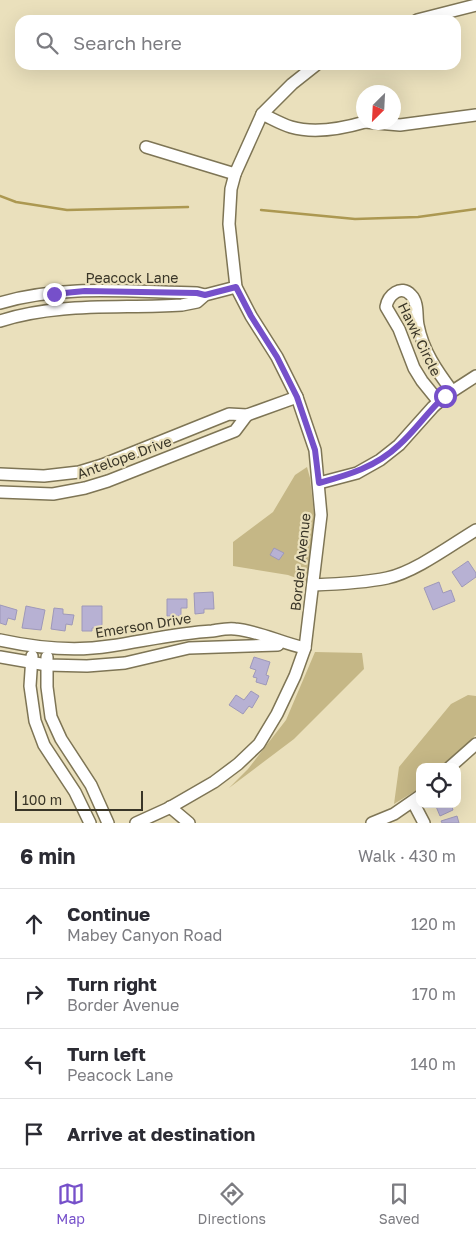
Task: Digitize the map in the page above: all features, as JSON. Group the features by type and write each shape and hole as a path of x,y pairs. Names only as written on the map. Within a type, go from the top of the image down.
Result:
{"street":[{"path":"437,15 476,5"},
{"name":"Border Avenue","path":"136,823 167,809 226,773 259,744 277,714 295,676 305,648 321,515 315,450 297,397 277,357 251,316 236,287 229,224 231,189 235,174 262,114 292,84 310,70"},
{"path":"262,114 291,126 310,130 339,129 356,124"},
{"path":"401,125 476,115"},
{"path":"146,146 235,174"},
{"name":"Peacock Lane","path":"0,320 24,313 54,309 182,305 197,302 205,295 236,287"},
{"name":"Peacock Lane","path":"0,303 32,295 85,291 197,293 205,295"},
{"name":"Hawk Circle","path":"439,402 414,368 399,329 386,307 387,300 391,295 398,291 405,291 411,295 416,303 416,316 425,348 431,362 452,392"},
{"path":"54,294 54,309"},
{"path":"319,483 357,472 380,460 399,445 439,402 476,376"},
{"name":"Antelope Drive","path":"0,474 44,476 79,472 102,465 229,414 247,415 297,397"},
{"name":"Antelope Drive","path":"0,492 54,494 108,481 235,431 247,415"},
{"path":"102,465 108,481"},
{"path":"313,585 342,584 389,578 427,560 476,530"},
{"name":"Emerson Drive","path":"0,640 47,649 108,647 193,631 234,629 305,648"},
{"name":"Emerson Drive","path":"0,657 47,665 87,666 125,663 189,648 289,645"},
{"path":"33,647 30,686 35,720 44,745 75,792 90,823"},
{"path":"47,649 47,687 51,717 61,739 91,785 108,823"},
{"path":"455,763 476,744"},
{"path":"372,823 394,814 416,799"},
{"path":"419,808 424,823"},
{"path":"167,809 178,823"},
{"path":"167,809 189,823"}],"shaded area":[{"path":"307,467 315,522 307,582 288,575 233,566 233,542 273,512 295,475"},
{"path":"315,652 362,653 364,669 294,739 229,788 248,769 286,720"},
{"path":"468,695 476,696 476,735 446,763 416,763 416,790 394,804 399,767 451,704"}],"building":[{"path":"274,548 284,553 279,560 270,555"},
{"path":"468,561 476,573 476,577 462,587 452,572"},
{"path":"439,582 443,593 451,590 455,601 433,610 424,588"},
{"path":"213,592 214,609 204,609 204,613 195,614 194,593"},
{"path":"167,599 187,599 187,608 181,608 181,616 167,616"},
{"path":"0,605 17,610 15,620 8,618 6,625 0,623"},
{"path":"26,606 45,610 41,630 22,628"},
{"path":"82,606 102,606 102,628 82,631"},
{"path":"54,608 63,609 63,614 74,615 72,625 66,624 65,631 51,629"},
{"path":"254,657 270,662 266,675 269,676 266,685 256,682 257,678 253,677 256,670 250,668"},
{"path":"251,691 259,696 252,708 249,706 243,714 229,705 236,695 244,700"},
{"path":"437,808 452,808 453,810 440,816"},
{"path":"457,816 459,823 442,823 441,821"}],"waterway":[{"path":"0,196 16,202 67,210 188,207"},
{"path":"261,210 355,219 418,217 476,209"}],"route":[{"path":"54,294 85,291 197,293 205,295 236,287 251,316 277,357 297,397 315,450 319,483 357,472 380,460 399,445 445,396"}]}
